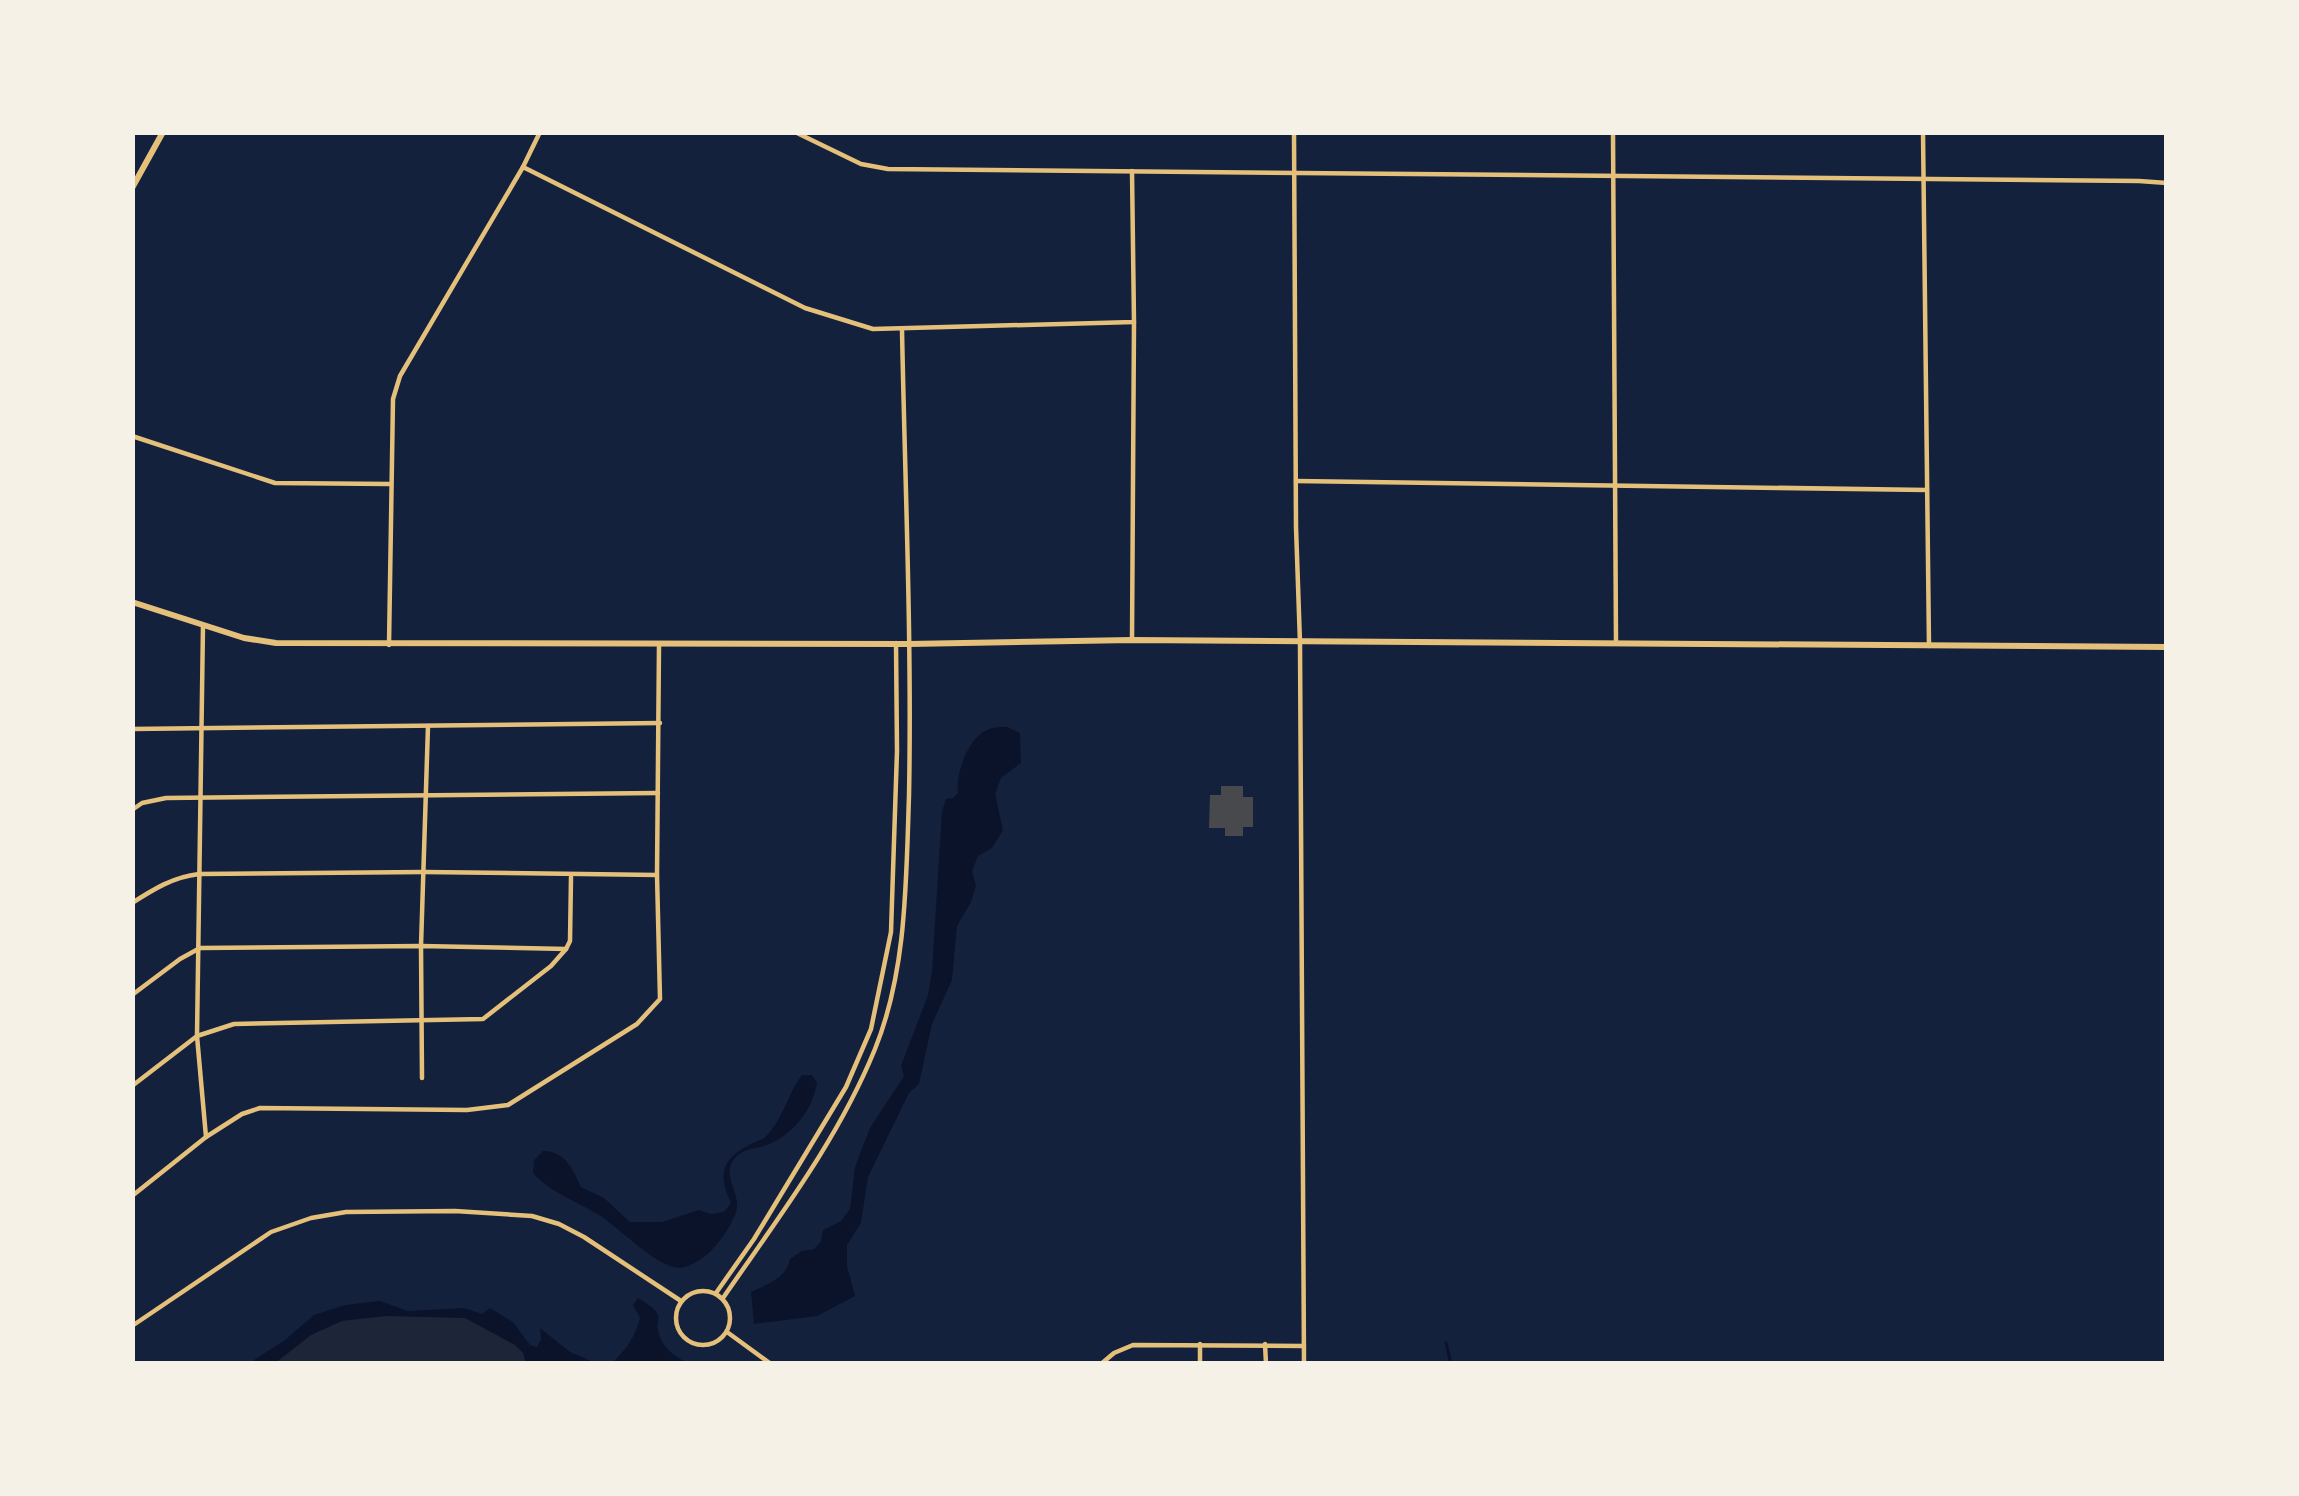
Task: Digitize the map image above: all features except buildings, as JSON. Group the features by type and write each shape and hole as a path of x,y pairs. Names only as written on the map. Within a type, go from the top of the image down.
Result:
{"street":[{"path":"132,188 163,132"},
{"path":"389,645 393,399 400,376 540,132"},
{"path":"795,132 861,164 889,169 2167,183"},
{"path":"1294,132 1304,1364"},
{"path":"1613,132 1616,643"},
{"path":"1923,132 1929,646"},
{"path":"523,167 806,308 872,329 1134,322"},
{"path":"1132,170 1132,640"},
{"path":"720,1296 842,1121 876,1046 896,975 905,896 910,736 902,330"},
{"path":"132,436 275,483 391,484"},
{"path":"1296,481 1928,490"},
{"path":"132,602 244,638 276,643 1132,640 2167,647"},
{"path":"203,625 197,1036 206,1137"},
{"path":"132,1196 206,1137 251,1109 467,1110 508,1105 638,1024 660,999 659,643"},
{"path":"720,1296 843,1093 871,1029 891,932 898,751 896,643"},
{"path":"132,729 660,724"},
{"path":"422,1078 428,726"},
{"path":"132,810 166,798 658,793"},
{"path":"132,903 161,884 199,874 657,875"},
{"path":"132,1086 197,1036 234,1024 483,1019 566,949 571,874"},
{"path":"132,995 200,948 566,949"},
{"path":"132,1326 271,1232 346,1212 532,1216 584,1237 681,1301"},
{"path":"698,1291 720,1296 730,1313 727,1331 706,1346 690,1342 676,1323 681,1301 698,1291"},
{"path":"727,1331 771,1364"},
{"path":"1265,1344 1266,1364"},
{"path":"1101,1364 1133,1345 1304,1346"},
{"path":"1200,1345 1200,1364"}],"shaded area":[{"path":"1007,727 1020,733 1021,763 1001,778 995,794 1003,830 992,848 978,856 972,871 976,886 957,926 952,980 932,1024 919,1084 909,1093 868,1177 861,1223 847,1245 855,1296 817,1316 754,1324 751,1292 780,1276 790,1259 814,1249 823,1230 841,1221 850,1209 855,1167 870,1128 904,1076 901,1066 928,995 942,811 946,799 958,793 961,767 974,741 989,729"},
{"path":"802,1075 812,1075 817,1083 806,1111 776,1141 734,1159 730,1172 737,1205 734,1218 714,1248 685,1267 660,1261 533,1173 534,1160 543,1151 557,1154 581,1187 604,1198 630,1222 662,1222 699,1210 724,1212 731,1203 724,1183 725,1167 743,1149 769,1133"},
{"path":"638,1298 657,1313 666,1347 692,1364 611,1364 635,1331 640,1318 633,1305"},
{"path":"380,1301 408,1311 464,1308 482,1314 490,1308 513,1322 530,1345 537,1347 540,1328 570,1352 598,1364 526,1364 515,1345 465,1318 386,1316 342,1321 311,1335 274,1364 248,1364 314,1315"},
{"path":"372,1309 461,1313 554,1364 260,1364 316,1325"}],"waterway":[{"path":"1446,1343 1451,1364"}]}
